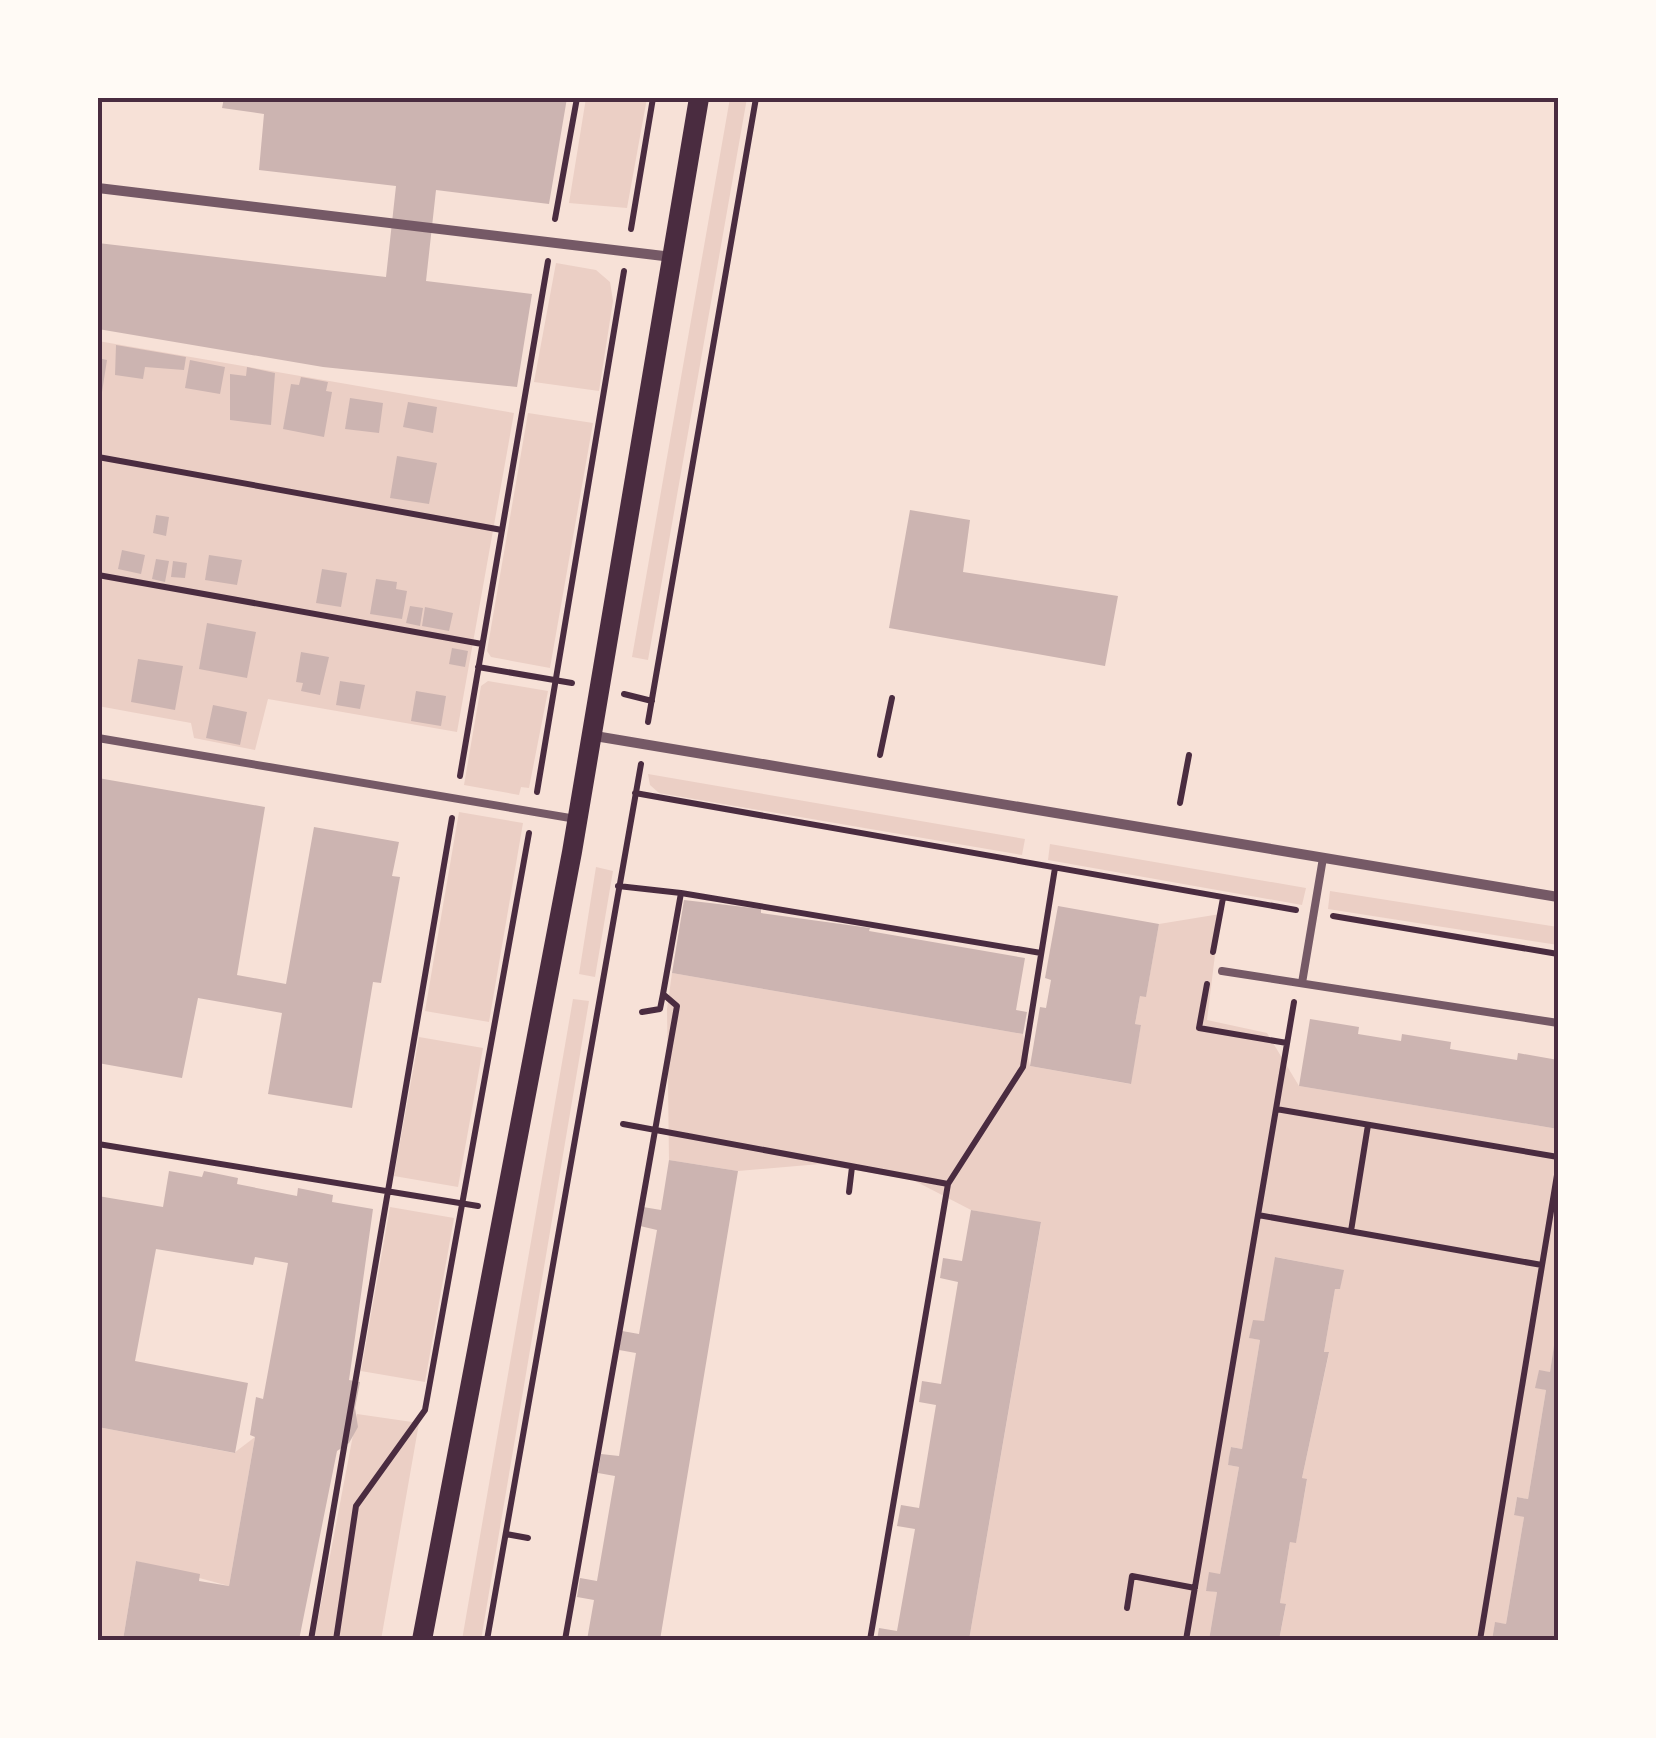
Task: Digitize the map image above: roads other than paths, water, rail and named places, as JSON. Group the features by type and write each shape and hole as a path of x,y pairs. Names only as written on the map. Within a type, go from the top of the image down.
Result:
{"main road":[{"path":"422,1640 576,819 700,98"}],"street":[{"path":"98,188 672,257"},
{"path":"588,735 1558,897"}],"lane":[{"path":"98,738 576,819"},
{"path":"1300,983 1322,858"},
{"path":"1222,971 1558,1023"}]}
